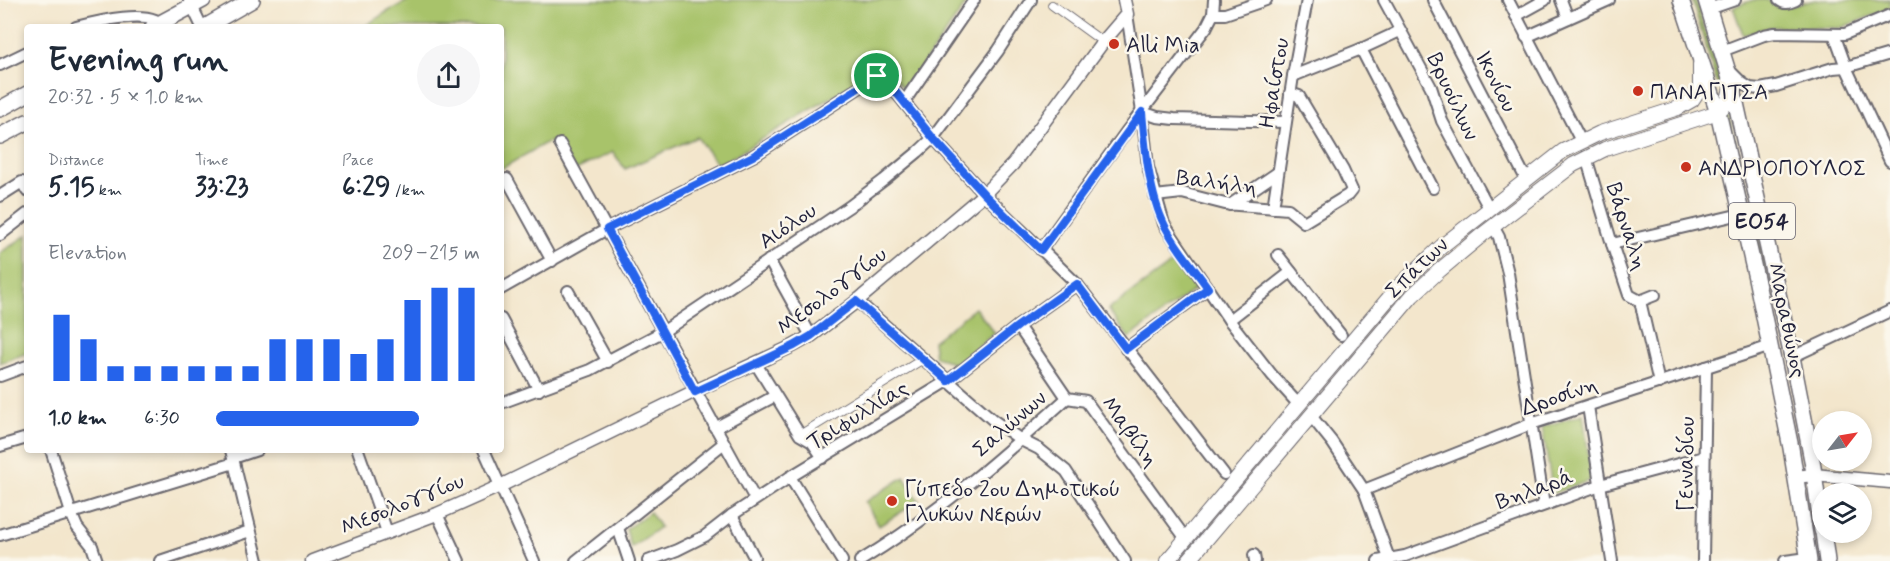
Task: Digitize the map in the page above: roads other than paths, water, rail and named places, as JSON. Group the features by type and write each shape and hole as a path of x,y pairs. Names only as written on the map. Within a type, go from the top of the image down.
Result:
{"main road":[{"path":"209,24 252,0"},
{"name":"Μαραθώνος","path":"1681,0 1718,112 1771,346 1796,477 1808,560"},
{"path":"162,24 195,2"},
{"name":"Μαραθώνος","path":"1707,5 1731,78 1792,357 1815,483"},
{"name":"Σπάτων","path":"1167,561 1399,286 1442,246 1563,151 1581,141 1678,108 1692,100 1700,88 1701,71 1697,47"},
{"path":"1718,112 1727,103 1731,78"},
{"path":"0,109 24,96"},
{"name":"Σπάτων","path":"1191,560 1412,296 1440,270 1564,171 1586,157 1718,112"},
{"path":"0,136 24,124"},
{"name":"Μαραθώνος","path":"1825,543 1827,561"}],"street":[{"path":"904,102 974,0"},
{"name":"Αιόλου","path":"504,402 608,362 663,331 867,193 933,138 998,51 1031,0"},
{"path":"1124,0 1142,112 1148,167 1164,224 1229,320 1299,405"},
{"path":"1041,250 1206,28 1213,14 1214,0"},
{"path":"1213,14 1225,14 1266,0"},
{"name":"Ηφαίστου","path":"1273,208 1285,123 1307,0"},
{"name":"Βρυούλων","path":"1384,0 1431,87 1442,121 1489,208"},
{"name":"Ικονίου","path":"1432,0 1526,180"},
{"path":"1508,0 1581,141"},
{"path":"1516,16 1545,0"},
{"path":"1561,0 1568,18"},
{"path":"1526,37 1609,0"},
{"path":"1707,5 1736,0"},
{"path":"1779,0 1782,3 1788,3 1796,0"},
{"path":"195,2 203,24"},
{"path":"1052,5 1103,42"},
{"name":"Μεσολογγίου","path":"312,561 437,514 500,486 811,336 984,194 1013,164 1103,42 1127,14"},
{"path":"1722,51 1775,33 1845,34 1890,15"},
{"path":"92,24 125,18 151,17 159,24"},
{"path":"1293,76 1400,31"},
{"path":"1834,34 1846,67 1890,162"},
{"path":"1361,49 1433,188"},
{"path":"0,65 24,53"},
{"path":"1731,78 1750,88 1760,89 1890,54"},
{"path":"504,287 607,229 753,156 877,76 886,80 933,138 984,194 1077,284 1224,474"},
{"name":"Βαλήλη","path":"1155,196 1182,192 1220,204 1290,210 1306,222 1348,195 1352,190 1343,170 1299,96 1290,93"},
{"path":"1142,112 1174,119 1285,123"},
{"path":"560,144 755,500"},
{"name":"Βάρναλη","path":"1586,157 1629,295 1640,301 1659,383"},
{"path":"1230,205 1277,173"},
{"path":"507,179 552,261"},
{"path":"0,196 22,182 24,186"},
{"path":"1612,244 1741,214"},
{"path":"0,235 24,216"},
{"path":"1493,226 1499,237 1508,273 1544,505"},
{"path":"1278,255 1341,335"},
{"path":"769,260 811,336"},
{"path":"1229,320 1291,272"},
{"name":"Τριφυλλίας","path":"648,561 705,536 732,514 790,477 948,381 1018,326 1077,284"},
{"path":"1126,349 1208,288"},
{"path":"568,291 608,362"},
{"name":"Βάρναλη","path":"1640,301 1655,295"},
{"path":"856,301 993,420 1020,440 1039,448 1066,471 1125,561"},
{"path":"1792,357 1890,311"},
{"path":"504,325 539,390"},
{"name":"Μαβίλη","path":"1018,326 1067,398 1086,401 1186,539"},
{"name":"Δροσίνη","path":"1364,490 1531,424 1771,346"},
{"path":"800,435 923,358"},
{"path":"756,364 800,435 812,442 823,458"},
{"path":"0,376 24,367"},
{"name":"Γενναδίου","path":"1702,561 1706,367"},
{"path":"716,428 775,396"},
{"name":"Σαλώνων","path":"860,561 935,509 1020,440 1067,398"},
{"path":"1588,406 1612,561"},
{"path":"1311,416 1337,449 1364,490 1390,560"},
{"path":"0,446 24,439"},
{"path":"576,561 724,443"},
{"path":"52,453 71,513 77,527 92,546 98,561"},
{"path":"363,453 387,532"},
{"path":"485,453 534,561"},
{"path":"0,535 232,457 258,561"},
{"name":"Βηλαρά","path":"1378,561 1405,556 1600,485 1704,457"},
{"path":"1796,477 1814,475 1890,482"},
{"path":"790,477 842,561"},
{"path":"437,514 459,561"},
{"path":"732,514 754,557"},
{"path":"618,528 629,561"},
{"path":"160,561 177,558 250,531"},
{"path":"1785,561 1808,560"}],"place":[{"name":"Alli Mia","path":"1114,44"},
{"name":"ΠΑΝΑΓΙΤΣΑ","path":"1638,91"},
{"name":"ΑΝΔΡΙΟΠΟΥΛΟΣ","path":"1686,167"},
{"name":"Γύπεδο 2ου Δημοτικού Γλυκών Νερών","path":"892,501"}]}
